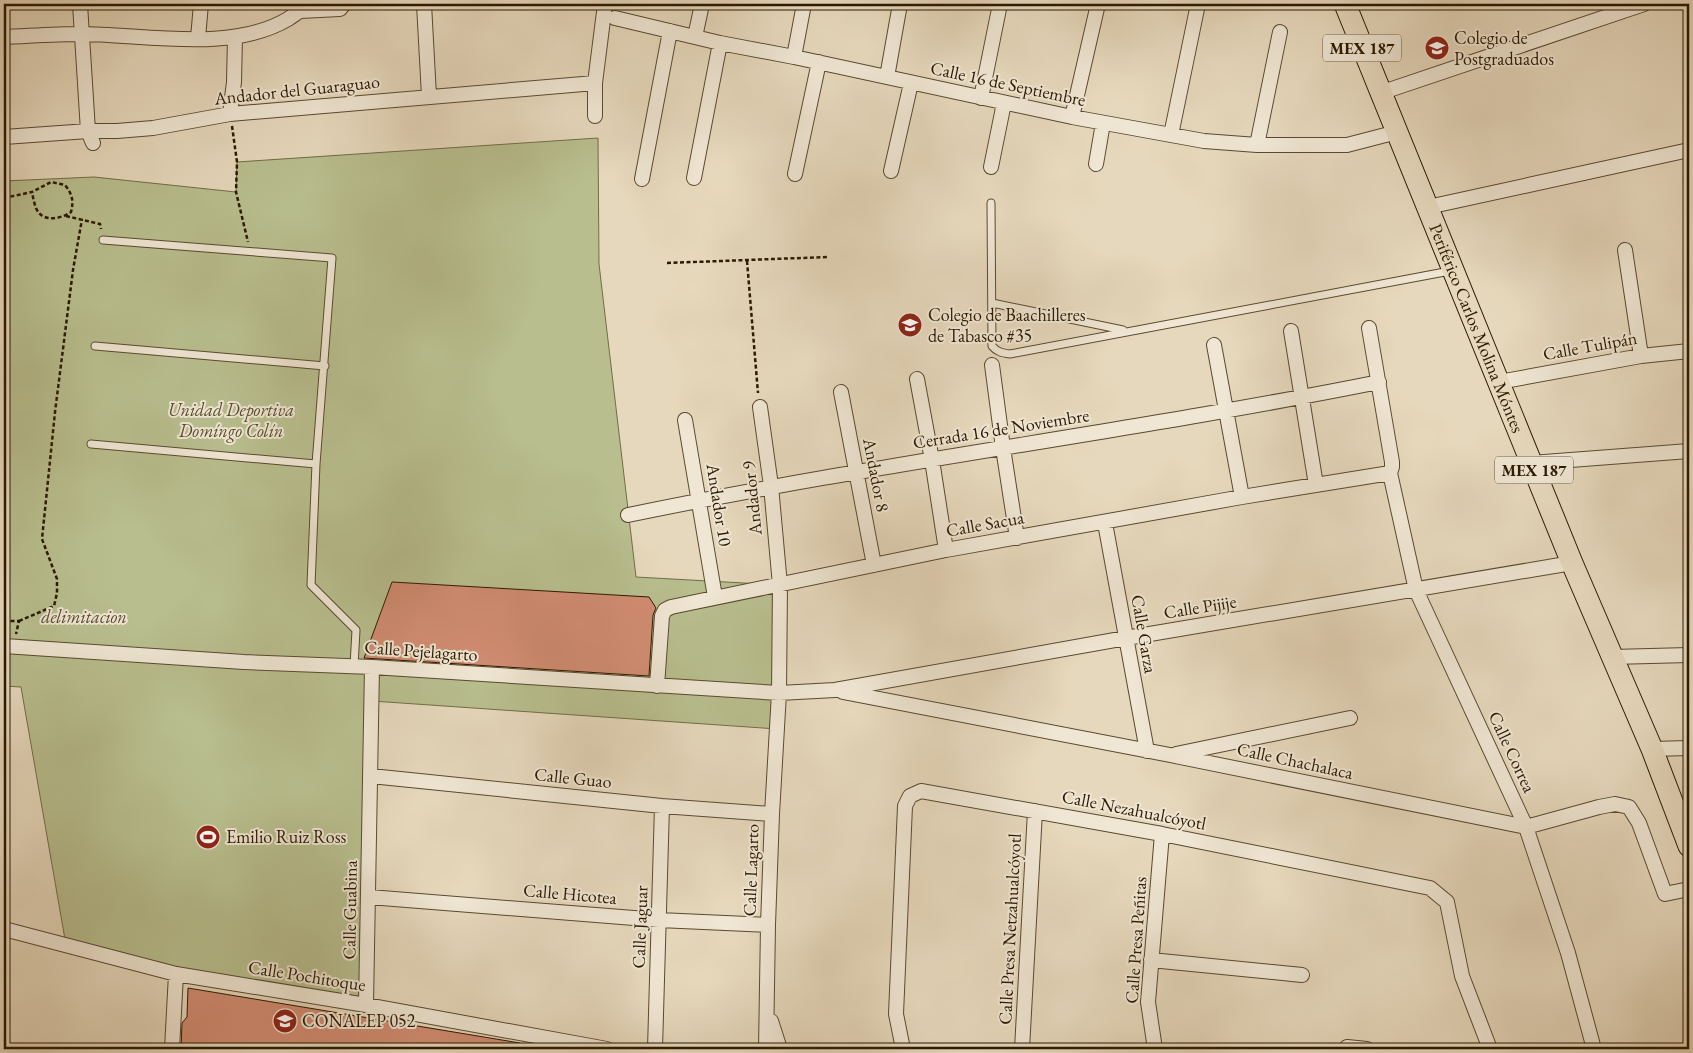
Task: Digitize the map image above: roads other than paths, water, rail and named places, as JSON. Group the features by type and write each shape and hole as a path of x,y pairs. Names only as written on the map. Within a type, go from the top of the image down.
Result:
{"main road":[{"name":"Periférico Carlos Molina Móntes","path":"1345,4 1572,563 1652,749 1689,846"}],"street":[{"path":"80,4 91,137"},
{"path":"198,38 201,4"},
{"path":"4,37 81,34 198,38 235,37 260,31 280,23 302,8 340,9 344,4"},
{"path":"424,4 429,96"},
{"path":"591,4 608,12 595,83 595,116"},
{"path":"695,36 702,4"},
{"path":"794,57 804,4"},
{"path":"887,77 900,4"},
{"path":"981,98 1000,4"},
{"path":"1072,117 1098,4"},
{"path":"1171,135 1198,4"},
{"path":"1380,92 1644,4"},
{"name":"Calle 16 de Septiembre","path":"608,12 670,31 720,43 819,62 1072,117 1204,141 1257,145 1347,145 1396,132"},
{"path":"642,179 670,31"},
{"path":"1257,145 1280,32"},
{"path":"230,114 234,82 235,37"},
{"path":"694,178 720,43"},
{"path":"794,174 819,62"},
{"path":"891,171 911,82"},
{"name":"Andador del Guaraguao","path":"4,137 91,137 230,114 595,83"},
{"path":"991,167 1004,103"},
{"path":"1096,164 1104,123"},
{"path":"1428,206 1689,150"},
{"path":"1625,250 1640,356"},
{"name":"Calle Correa","path":"1369,328 1392,467 1390,473 1416,590 1526,827 1568,953 1594,1049"},
{"path":"1291,331 1300,398 1316,485"},
{"path":"1214,345 1242,497"},
{"name":"Calle Tulipán","path":"1499,382 1640,356 1689,351"},
{"path":"992,365 1017,538"},
{"path":"917,379 946,550"},
{"name":"Cerrada 16 de Noviembre","path":"628,514 771,486 1300,398 1379,382"},
{"name":"Andador 8","path":"841,392 874,565"},
{"name":"Andador 9","path":"760,407 771,486 780,585 779,692"},
{"name":"Andador 10","path":"685,420 715,597"},
{"path":"1531,463 1689,451"},
{"name":"Calle Sacua","path":"657,686 662,616 665,610 671,606 946,550 1242,497 1390,473"},
{"name":"Calle Garza","path":"1105,523 1147,751"},
{"name":"Calle Pijije","path":"835,690 1126,638 1572,563"},
{"name":"Calle Pejelagarto","path":"8,646 657,686 779,692 835,690"},
{"path":"1612,657 1689,655"},
{"name":"Calle Guabina","path":"366,1005 372,667"},
{"name":"Calle Chachalaca","path":"835,690 1526,827 1599,807 1615,804 1629,807 1639,823 1665,894 1689,889"},
{"name":"Calle Lagarto","path":"766,1049 772,814 779,692"},
{"path":"1170,755 1350,718"},
{"path":"1652,749 1689,748"},
{"name":"Calle Guao","path":"371,776 662,806 772,814"},
{"name":"Calle Nezahualcóyotl","path":"903,1049 896,1014 905,806 910,796 920,791 1162,834 1430,888 1447,902 1462,976 1490,1049"},
{"name":"Calle Jaguar","path":"654,1049 660,920 662,806"},
{"name":"Calle Presa Netzahualcóyotl","path":"1022,1049 1035,811"},
{"name":"Calle Presa Peñitas","path":"1155,1049 1148,1002 1162,834"},
{"name":"Calle Hicotea","path":"369,897 660,920 768,925"},
{"name":"Calle Pochitoque","path":"4,929 176,974 366,1005 606,1049"},
{"path":"1151,960 1302,975"},
{"path":"172,1049 176,974"},
{"path":"767,1007 780,1049"},
{"path":"1347,1047 1367,1049"}],"lane":[{"path":"991,203 992,346 995,351 1003,353 1010,354 1453,271"},
{"path":"103,240 250,250 332,258 316,464 311,585 356,630 354,666"},
{"path":"992,303 1128,332"},
{"path":"95,346 324,366"},
{"path":"91,444 316,464"}],"place":[{"name":"Colegio de Postgraduados","path":"1437,48"},
{"name":"Colegio de Baachilleres de Tabasco #35","path":"910,325"},
{"name":"Emilio Ruiz Ross","path":"208,837"},
{"name":"CONALEP 052","path":"285,1021"}],"park label":[{"name":"Unidad Deportiva Domíngo Colín","path":"231,420"},
{"name":"delimitacion","path":"84,617"}]}
